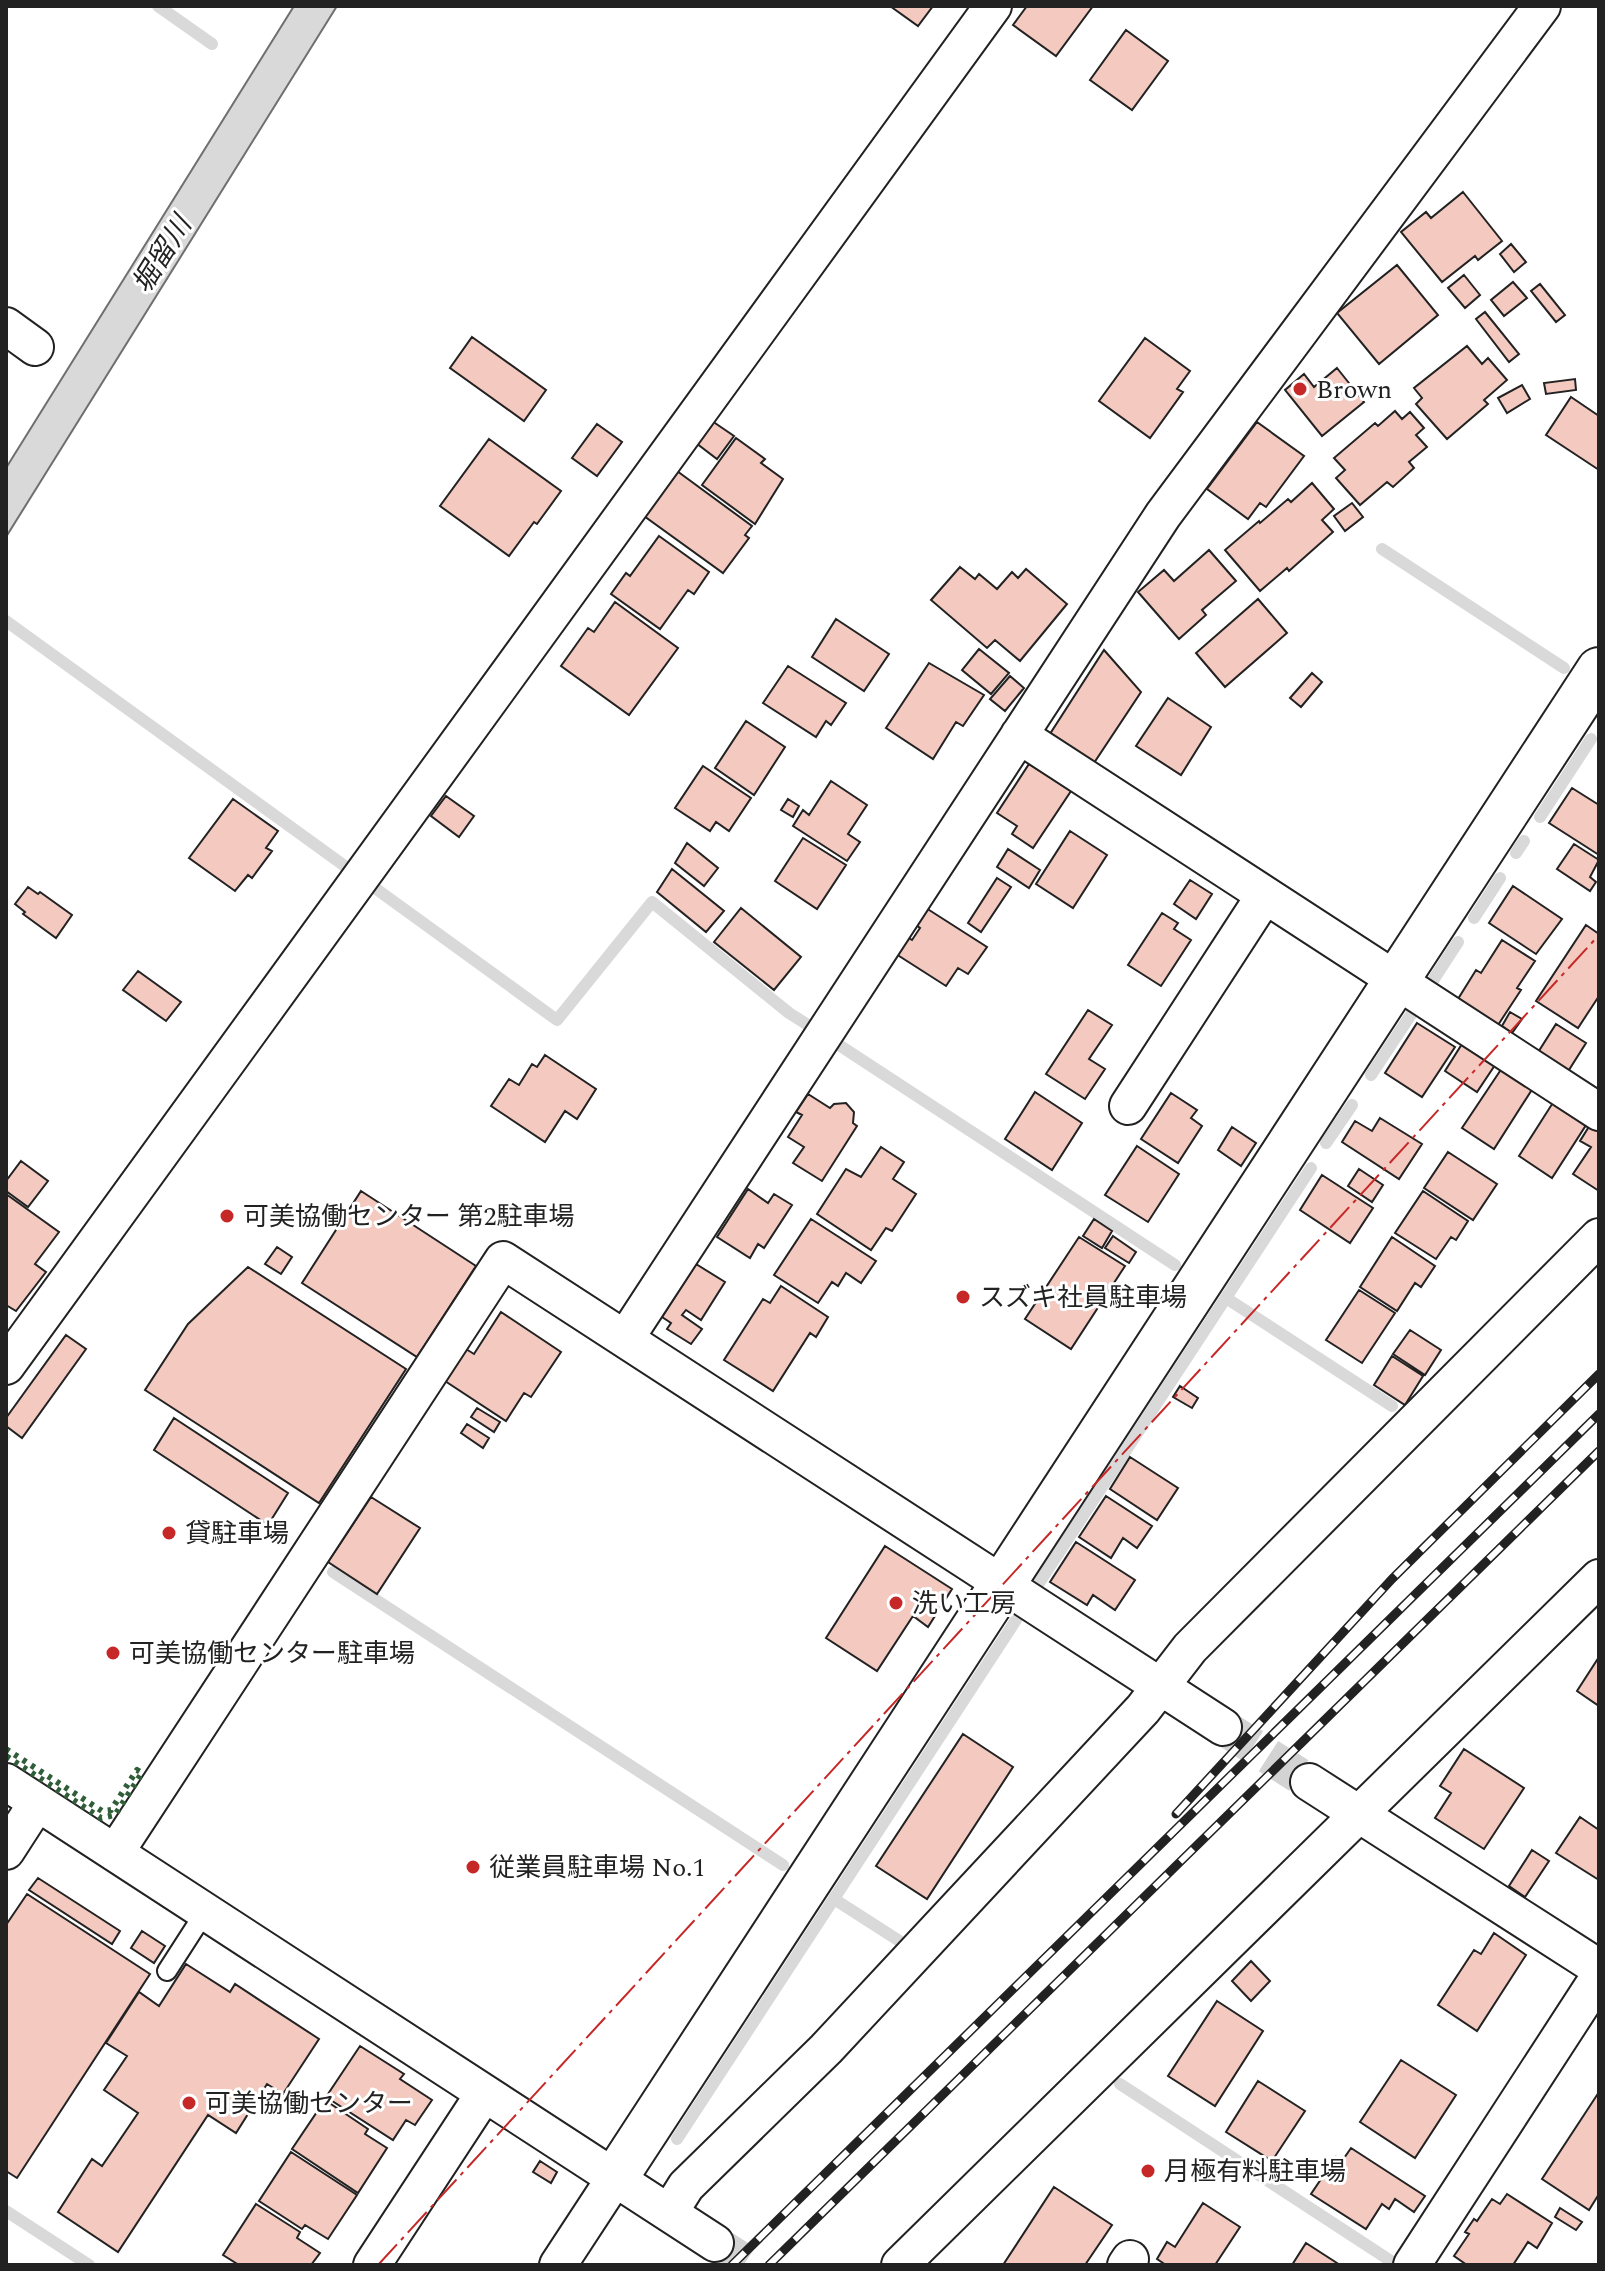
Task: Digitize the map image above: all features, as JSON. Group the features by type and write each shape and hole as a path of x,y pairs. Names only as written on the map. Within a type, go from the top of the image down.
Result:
{"street":[{"path":"6,1366 993,6"},
{"path":"625,1339 1163,515 1542,6"},
{"path":"6,326 35,347"},
{"path":"558,2265 1599,670"},
{"path":"1019,735 1599,1112"},
{"path":"1128,1106 1265,895"},
{"path":"669,2213 686,2186 826,2049 1122,1732 1190,1648 1599,1237"},
{"path":"115,1853 503,1260 1223,1727"},
{"path":"900,2265 1599,1578"},
{"path":"6,1782 715,2243"},
{"path":"1309,1782 1599,1968"},
{"path":"6,1851 37,1803"},
{"path":"1412,2265 1599,1977"},
{"path":"372,2265 484,2094"}],"lane":[{"path":"167,1971 205,1912"}],"water":[{"name":"堀留川","path":"294,6 337,6 6,537 6,468"}],"building":[{"path":"890,6 933,6 918,26"},
{"path":"1027,6 1093,6 1056,56 1013,25"},
{"path":"1126,30 1168,61 1132,110 1090,80"},
{"path":"1463,192 1502,241 1478,260 1475,256 1442,282 1401,232 1426,212 1431,218"},
{"path":"1511,244 1526,262 1514,272 1500,254"},
{"path":"1397,265 1438,315 1379,364 1337,313"},
{"path":"1464,275 1480,295 1465,308 1448,288"},
{"path":"1513,282 1527,298 1504,316 1491,300"},
{"path":"1540,284 1565,315 1556,322 1531,291"},
{"path":"1485,312 1519,354 1509,362 1476,319"},
{"path":"472,337 546,390 524,421 450,368"},
{"path":"1145,338 1190,371 1177,389 1183,392 1150,438 1099,401"},
{"path":"1467,346 1482,364 1488,358 1507,380 1484,400 1488,404 1447,439 1416,404 1422,398 1414,388"},
{"path":"1337,368 1364,402 1322,436 1285,390 1304,374 1314,387"},
{"path":"1575,379 1576,390 1546,394 1544,383"},
{"path":"1522,385 1530,399 1507,413 1498,398"},
{"path":"1571,397 1599,416 1599,470 1546,435"},
{"path":"1395,411 1402,419 1410,412 1424,428 1416,435 1427,447 1409,462 1414,468 1393,487 1387,482 1360,505 1336,478 1345,470 1334,458 1375,423 1378,426"},
{"path":"712,421 734,436 717,459 696,443"},
{"path":"1257,422 1304,456 1266,507 1260,503 1248,519 1207,489"},
{"path":"597,424 622,442 597,476 572,458"},
{"path":"736,438 765,459 761,463 783,479 755,524 702,485"},
{"path":"489,439 561,491 509,556 440,506"},
{"path":"677,471 752,526 745,535 749,538 723,573 644,516"},
{"path":"1312,483 1334,509 1322,520 1333,532 1289,571 1287,568 1260,591 1225,550"},
{"path":"1352,503 1363,517 1345,531 1334,516"},
{"path":"659,536 709,572 694,594 688,590 660,629 611,594 626,573 630,576"},
{"path":"1209,550 1236,581 1202,610 1206,615 1179,639 1138,592 1164,570 1174,581"},
{"path":"960,567 975,579 979,574 997,589 1012,572 1018,578 1026,569 1067,604 1020,661 995,640 987,648 931,600"},
{"path":"1258,599 1287,633 1225,687 1196,653"},
{"path":"615,602 678,648 629,715 561,666 588,628 594,632"},
{"path":"836,619 889,654 864,691 812,657"},
{"path":"979,649 1009,673 991,694 962,670"},
{"path":"1104,650 1141,692 1092,766 1048,737"},
{"path":"929,663 984,695 963,726 956,722 933,759 886,728"},
{"path":"788,666 846,703 831,725 826,721 816,737 763,703"},
{"path":"1312,673 1322,682 1301,707 1290,698"},
{"path":"1010,676 1024,688 1005,711 990,699"},
{"path":"1168,698 1211,727 1181,775 1136,746"},
{"path":"746,721 785,747 754,795 715,768"},
{"path":"1029,764 1071,791 1033,848 1012,834 1017,826 997,813"},
{"path":"703,766 751,798 729,831 716,822 710,831 675,808"},
{"path":"831,781 867,805 848,834 860,842 847,861 793,826 803,810 809,815"},
{"path":"1572,788 1599,805 1599,855 1549,823"},
{"path":"446,796 474,816 459,837 431,816"},
{"path":"233,799 278,831 266,848 272,851 252,878 248,875 235,891 189,858"},
{"path":"788,799 799,806 793,817 781,810"},
{"path":"1070,831 1107,855 1073,908 1036,884"},
{"path":"803,838 846,865 817,909 775,881"},
{"path":"687,843 718,868 704,886 675,863"},
{"path":"1574,844 1599,860 1590,877 1596,882 1590,891 1557,869"},
{"path":"1008,849 1040,870 1029,888 997,867"},
{"path":"672,869 724,911 706,932 657,892"},
{"path":"997,878 1011,887 981,932 968,923"},
{"path":"1190,880 1212,894 1196,919 1174,904"},
{"path":"1513,886 1562,919 1536,954 1489,923"},
{"path":"28,887 72,915 56,938 23,914 25,912 15,904"},
{"path":"741,908 801,957 774,990 714,942"},
{"path":"926,908 987,947 968,974 958,968 946,986 896,954 907,937 912,940 920,928 915,924"},
{"path":"1162,913 1178,923 1174,929 1191,940 1161,986 1128,965"},
{"path":"1586,925 1599,934 1599,996 1578,1028 1536,1001"},
{"path":"1502,940 1535,961 1498,1025 1458,999 1476,970 1481,973"},
{"path":"138,971 181,1002 166,1021 123,990"},
{"path":"1088,1010 1112,1025 1089,1059 1105,1069 1085,1099 1046,1074"},
{"path":"1510,1012 1522,1019 1512,1033 1502,1026"},
{"path":"1417,1023 1455,1047 1422,1097 1385,1073"},
{"path":"1556,1024 1586,1043 1567,1073 1537,1054"},
{"path":"1462,1044 1495,1065 1477,1092 1445,1071"},
{"path":"545,1055 596,1089 577,1119 565,1111 545,1142 491,1106 509,1079 519,1085 532,1064 537,1067"},
{"path":"1502,1068 1533,1088 1494,1149 1462,1128"},
{"path":"1035,1092 1082,1123 1052,1170 1005,1139"},
{"path":"1171,1093 1197,1110 1191,1118 1202,1126 1178,1163 1141,1139"},
{"path":"808,1094 830,1108 834,1104 846,1103 854,1112 853,1123 857,1126 822,1181 793,1163 804,1147 788,1137 802,1115 796,1112"},
{"path":"1554,1101 1588,1122 1552,1178 1519,1156"},
{"path":"1380,1118 1422,1144 1399,1179 1342,1142 1355,1121 1372,1131"},
{"path":"1590,1125 1599,1131 1599,1191 1573,1174 1591,1147 1580,1141"},
{"path":"1232,1127 1256,1143 1241,1166 1218,1150"},
{"path":"1137,1146 1179,1174 1148,1222 1105,1195"},
{"path":"881,1147 904,1162 893,1179 916,1194 892,1231 886,1228 871,1250 817,1214 846,1169 861,1177"},
{"path":"1448,1152 1497,1184 1473,1220 1424,1188"},
{"path":"21,1161 48,1181 28,1207 6,1191 6,1181"},
{"path":"1359,1169 1383,1185 1372,1202 1348,1186"},
{"path":"1322,1175 1373,1208 1350,1243 1300,1210"},
{"path":"748,1189 768,1203 774,1194 792,1205 764,1248 758,1244 750,1258 717,1237"},
{"path":"361,1191 476,1266 417,1357 302,1283"},
{"path":"1423,1191 1468,1221 1456,1240 1451,1237 1436,1259 1395,1233"},
{"path":"6,1194 59,1232 35,1264 46,1272 16,1311 6,1305"},
{"path":"811,1219 876,1261 861,1283 846,1273 838,1286 832,1282 818,1303 774,1275"},
{"path":"1094,1219 1112,1231 1102,1248 1083,1236"},
{"path":"1113,1236 1136,1252 1129,1263 1105,1248"},
{"path":"1079,1237 1125,1266 1071,1349 1025,1319"},
{"path":"1392,1237 1435,1266 1421,1287 1415,1283 1397,1311 1360,1287"},
{"path":"277,1247 292,1257 281,1274 265,1264"},
{"path":"696,1264 725,1282 701,1320 686,1310 682,1315 702,1329 691,1344 667,1329 671,1323 662,1317"},
{"path":"248,1267 406,1369 319,1503 145,1390 188,1324"},
{"path":"781,1286 828,1317 816,1337 810,1333 773,1391 724,1360 763,1299 770,1303"},
{"path":"1359,1290 1395,1313 1362,1363 1326,1340"},
{"path":"501,1312 561,1352 531,1397 524,1393 506,1421 445,1381 466,1349 474,1354"},
{"path":"1410,1330 1441,1350 1425,1375 1393,1354"},
{"path":"66,1335 86,1349 22,1438 6,1426 6,1418"},
{"path":"1392,1356 1423,1376 1405,1405 1374,1385"},
{"path":"1180,1386 1198,1398 1192,1408 1173,1397"},
{"path":"477,1408 500,1422 494,1432 471,1417"},
{"path":"174,1418 288,1493 268,1525 154,1450"},
{"path":"467,1424 489,1438 483,1448 461,1433"},
{"path":"1130,1457 1178,1488 1157,1520 1110,1489"},
{"path":"1106,1496 1152,1526 1137,1548 1123,1538 1111,1558 1079,1537"},
{"path":"371,1497 420,1528 377,1594 328,1562"},
{"path":"1076,1542 1135,1580 1115,1610 1093,1595 1087,1605 1050,1582"},
{"name":"洗い工房","path":"885,1546 952,1589 928,1627 913,1616 877,1671 826,1638"},
{"path":"1599,1657 1599,1706 1577,1691"},
{"path":"963,1734 1013,1767 927,1899 876,1866"},
{"path":"1464,1749 1524,1788 1484,1849 1435,1818 1451,1793 1440,1786"},
{"path":"1580,1817 1599,1830 1599,1880 1556,1853"},
{"path":"1532,1850 1549,1861 1525,1897 1509,1886"},
{"path":"38,1878 120,1931 112,1944 29,1890"},
{"path":"27,1894 150,1974 17,2178 6,2171 6,1925"},
{"path":"142,1931 165,1946 154,1963 131,1948"},
{"path":"1494,1933 1526,1955 1477,2031 1438,2005 1474,1950 1481,1954"},
{"path":"1251,1961 1270,1981 1251,2001 1232,1981"},
{"name":"可美協働センター","path":"186,1964 230,1992 235,1984 319,2039 283,2094 267,2084 236,2133 208,2115 118,2252 58,2212 92,2159 102,2166 138,2113 104,2090 127,2056 106,2043 139,1992 159,2006"},
{"path":"1217,2001 1263,2031 1215,2106 1168,2076"},
{"path":"360,2046 404,2074 400,2079 432,2100 415,2125 406,2120 393,2140 326,2097"},
{"path":"1401,2060 1456,2095 1415,2158 1360,2122"},
{"path":"1258,2081 1305,2111 1272,2161 1226,2132"},
{"path":"1599,2092 1599,2194 1589,2210 1542,2179"},
{"path":"325,2100 368,2129 365,2134 387,2148 358,2193 292,2149"},
{"path":"1351,2148 1425,2196 1414,2212 1395,2199 1389,2209 1382,2204 1366,2229 1311,2194 1336,2157 1342,2161"},
{"path":"291,2152 357,2195 328,2239 305,2225 302,2229 259,2201"},
{"path":"540,2161 557,2172 551,2183 533,2172"},
{"path":"1054,2187 1112,2225 1085,2265 1003,2265"},
{"path":"1507,2194 1552,2223 1537,2248 1528,2242 1513,2265 1467,2265 1454,2256 1469,2234 1465,2232 1474,2219 1477,2221 1492,2199 1500,2204"},
{"path":"1203,2203 1240,2227 1215,2265 1166,2265 1157,2259 1167,2242 1175,2247"},
{"path":"256,2204 300,2232 297,2238 320,2253 311,2265 239,2265 223,2255"},
{"path":"1560,2208 1582,2222 1576,2230 1555,2217"},
{"path":"1306,2243 1340,2265 1292,2265"}],"waterway":[{"path":"158,6 212,44"},
{"path":"1382,549 1564,668"},
{"path":"6,621 353,872"},
{"path":"1540,817 1591,739"},
{"path":"1516,853 1524,841"},
{"path":"1474,918 1500,878"},
{"path":"368,883 557,1020 652,902 808,1025"},
{"path":"1432,982 1458,942"},
{"path":"1371,1075 1412,1013"},
{"path":"839,1045 1175,1265"},
{"path":"1326,1143 1352,1105"},
{"path":"1039,1583 1311,1168"},
{"path":"1226,1298 1392,1406"},
{"path":"333,1572 783,1865"},
{"path":"677,2139 1016,1620"},
{"path":"834,1899 901,1942"},
{"path":"1120,2084 1397,2265"},
{"path":"6,2211 89,2265"}],"tunnel":[{"path":"1223,1727 1309,1782"},
{"path":"715,2243 749,2265"}],"railway":[{"path":"1176,1814 1392,1579 1599,1374"},
{"path":"732,2265 1599,1414"},
{"path":"769,2265 1599,1451"}],"hedge":[{"path":"6,1749 102,1811 111,1810 137,1770 142,1773 115,1815 101,1818 6,1756"}],"power":[{"path":"378,2265 1599,935"}],"place":[{"name":"Brown","path":"1300,389"},
{"name":"可美協働センター 第2駐車場","path":"227,1216"},
{"name":"スズキ社員駐車場","path":"963,1297"},
{"name":"貸駐車場","path":"169,1533"},
{"name":"洗い工房","path":"896,1603"},
{"name":"可美協働センター駐車場","path":"113,1653"},
{"name":"従業員駐車場 No.1","path":"473,1867"},
{"name":"可美協働センター","path":"189,2103"},
{"name":"月極有料駐車場","path":"1148,2171"}]}
